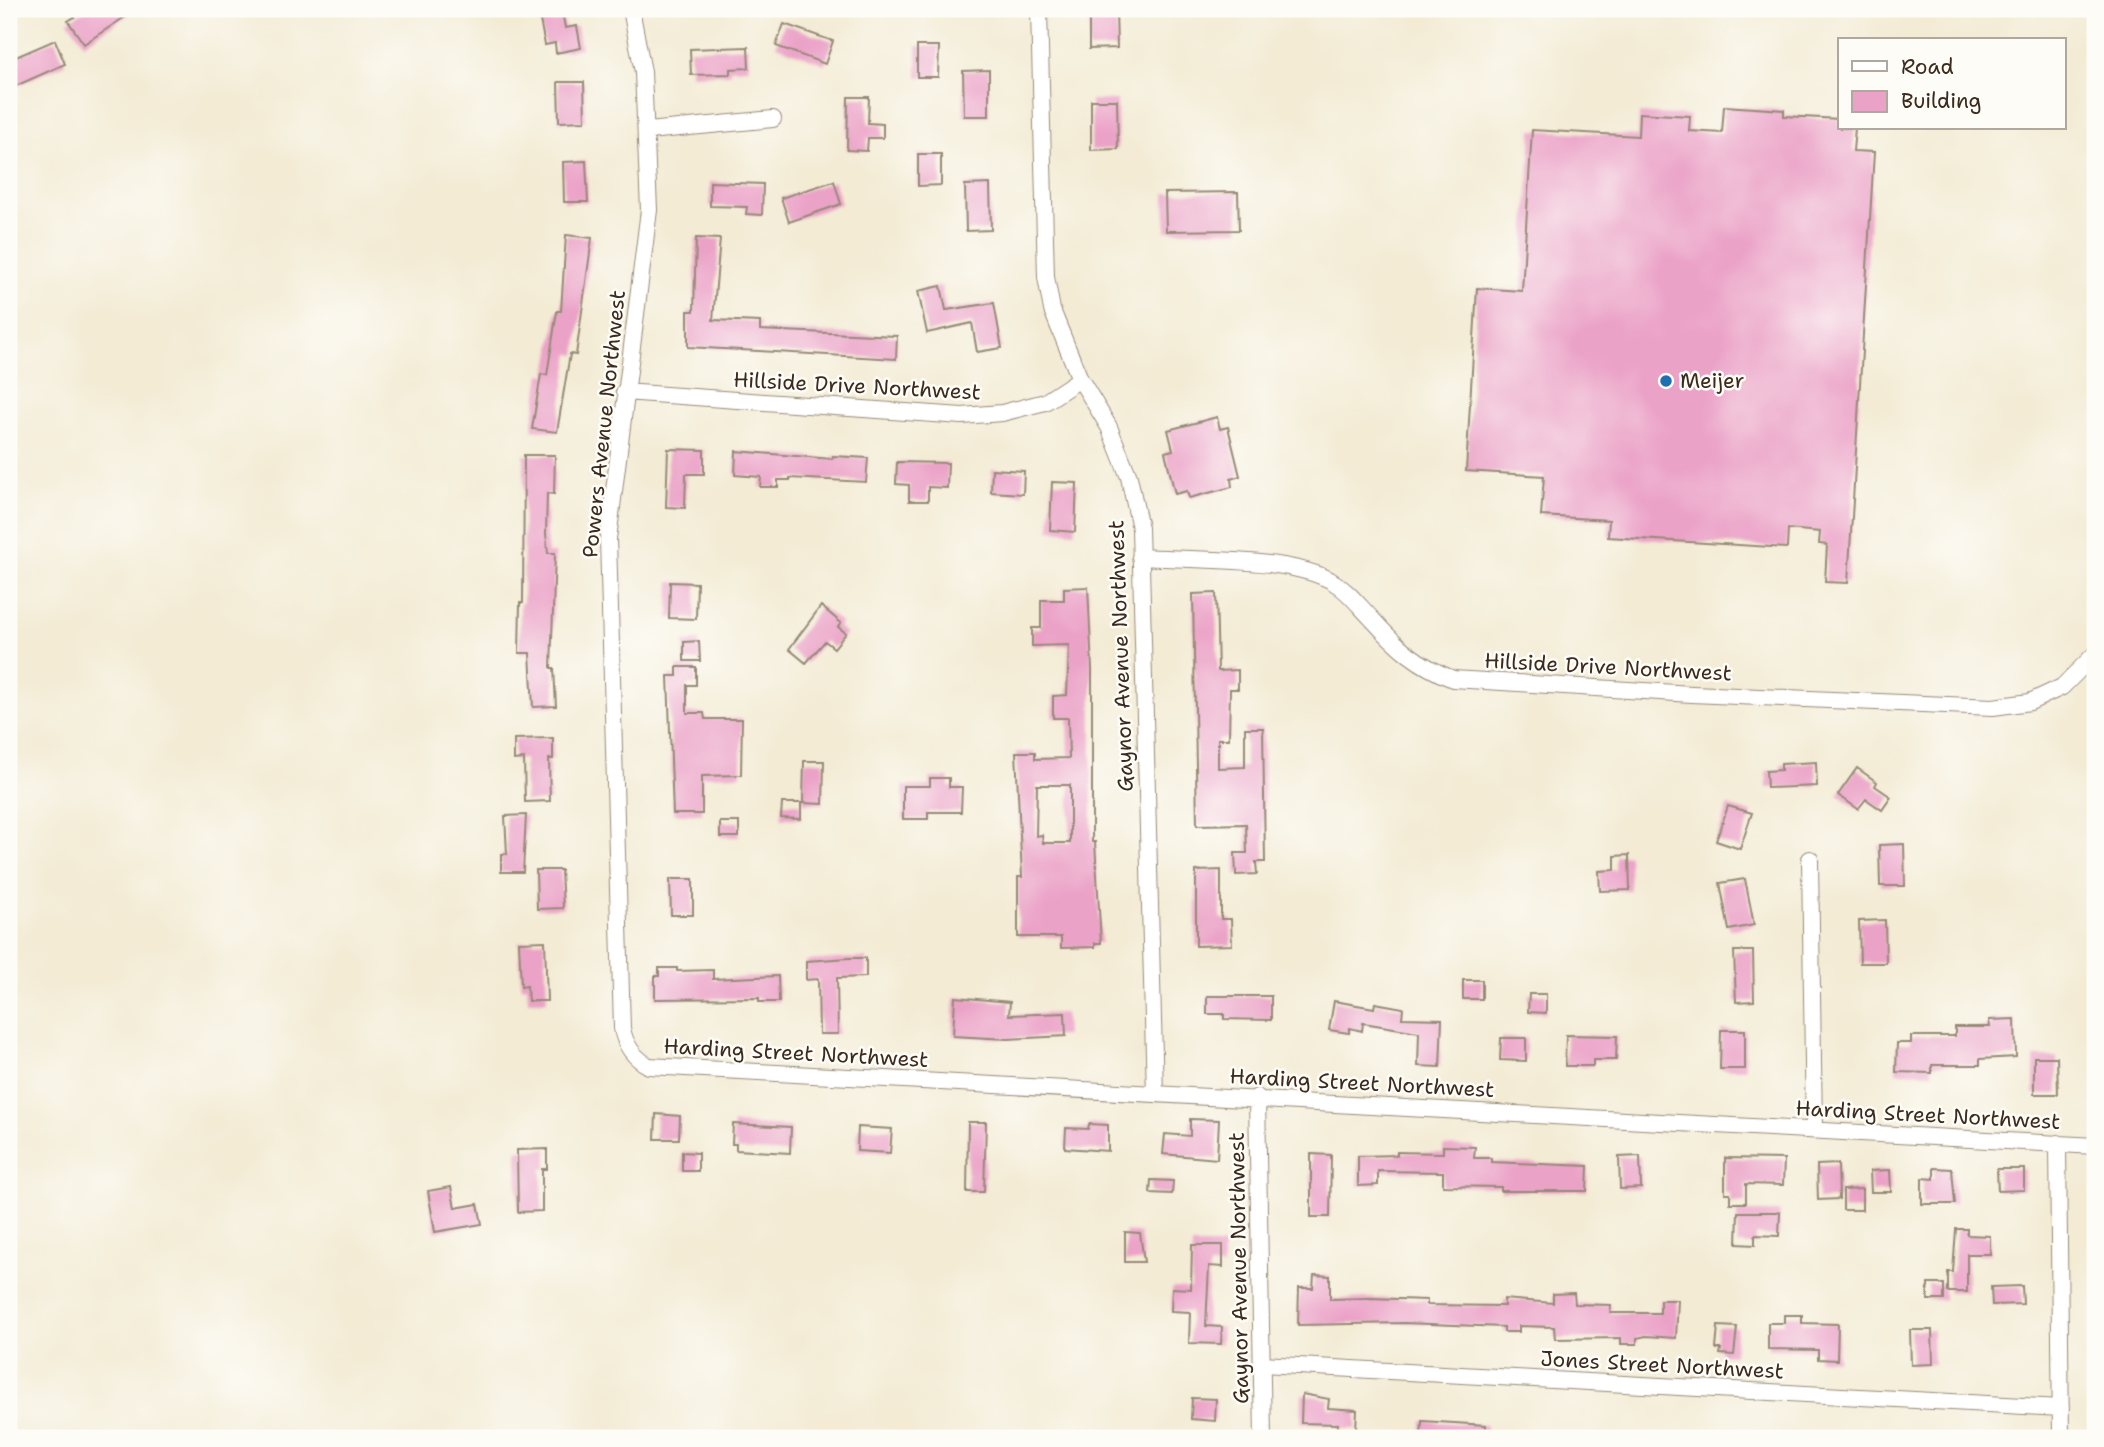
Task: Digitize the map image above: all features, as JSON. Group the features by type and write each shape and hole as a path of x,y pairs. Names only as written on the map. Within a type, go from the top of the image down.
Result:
{"street":[{"name":"Powers Avenue Northwest","path":"631,9 643,72 648,131 649,210 624,392 608,539 622,1028 631,1053"},
{"name":"Gaynor Avenue Northwest","path":"1039,9 1046,277 1052,310 1080,379 1109,427 1129,477 1140,528 1155,1094"},
{"path":"648,131 773,119"},
{"name":"Hillside Drive Northwest","path":"624,392 962,416 1002,413 1045,402 1080,379"},
{"name":"Hillside Drive Northwest","path":"1140,557 1273,565 1329,580 1350,594 1403,651 1427,669 1454,679 1692,694 1993,707 2030,702 2062,687 2095,654"},
{"path":"1810,859 1814,1130"},
{"name":"Harding Street Northwest","path":"631,1053 649,1066 1155,1094 1257,1097 2095,1146"},
{"name":"Gaynor Avenue Northwest","path":"1257,1097 1263,1438"},
{"path":"2057,1143 2061,1438"},
{"name":"Jones Street Northwest","path":"1261,1364 2061,1408"}],"building":[{"path":"87,9 137,9 84,44 68,21"},
{"path":"1089,9 1116,9 1117,48 1089,49"},
{"path":"562,11 565,28 577,26 581,48 556,53 555,43 545,45 539,15"},
{"path":"784,24 833,41 825,64 776,46"},
{"path":"55,40 65,64 9,89 9,60"},
{"path":"917,46 939,46 938,77 917,77"},
{"path":"748,47 749,68 730,69 730,74 691,75 690,49"},
{"path":"989,70 989,116 964,116 963,71"},
{"path":"558,82 584,82 585,121 559,122"},
{"path":"848,97 869,97 868,123 883,124 883,138 868,138 867,151 847,150"},
{"path":"1091,100 1117,100 1118,149 1091,150"},
{"name":"Meijer","path":"1724,106 1784,110 1784,116 1838,119 1838,130 1855,130 1853,151 1874,152 1848,583 1825,582 1827,545 1819,544 1820,532 1788,529 1787,548 1608,537 1609,520 1541,516 1544,476 1466,471 1477,288 1522,291 1532,130 1638,136 1639,113 1690,116 1689,131 1722,133"},
{"path":"918,154 941,154 941,185 918,186"},
{"path":"586,161 588,202 564,202 563,162"},
{"path":"834,181 841,204 789,222 781,198"},
{"path":"710,182 763,184 762,215 746,214 747,207 710,206"},
{"path":"990,184 991,230 966,231 965,185"},
{"path":"1238,192 1239,230 1166,231 1165,193"},
{"path":"566,235 592,238 576,355 570,354 557,432 532,429 541,374 547,375 557,311 561,311"},
{"path":"696,238 720,239 713,320 760,322 760,330 897,336 896,359 688,347 688,311 694,311"},
{"path":"941,286 946,310 994,303 1002,348 977,352 972,323 927,333 918,291"},
{"path":"1217,417 1220,429 1228,427 1240,476 1231,479 1232,487 1189,498 1187,491 1175,494 1165,452 1173,450 1168,430"},
{"path":"668,449 704,450 704,474 686,474 685,508 666,507"},
{"path":"736,451 832,459 833,456 868,458 866,482 790,478 778,480 778,487 760,487 761,477 735,475"},
{"path":"524,455 555,455 554,494 547,493 546,534 548,553 555,553 551,668 554,668 556,706 533,707 530,653 519,653 520,603 523,603"},
{"path":"897,462 948,463 947,488 928,487 928,501 909,501 909,485 896,484"},
{"path":"992,469 1024,471 1023,494 991,492"},
{"path":"1052,482 1077,483 1075,532 1050,530"},
{"path":"670,582 697,583 696,619 669,618"},
{"path":"1088,587 1092,670 1092,842 1095,842 1101,943 1095,943 1095,947 1061,948 1061,937 1018,937 1018,877 1022,877 1016,752 1035,752 1035,759 1069,758 1068,718 1053,718 1053,696 1067,695 1069,645 1032,646 1032,628 1041,628 1041,600 1064,600 1064,588","holes":["1037,785 1070,785 1070,843 1043,843 1042,835 1036,836"]},
{"path":"1216,593 1218,671 1238,670 1238,689 1230,689 1229,739 1218,739 1218,768 1245,767 1245,728 1263,728 1265,862 1256,862 1257,874 1236,875 1235,853 1247,853 1246,824 1197,825 1193,594"},
{"path":"821,606 841,623 838,627 846,633 834,648 825,641 806,663 789,649"},
{"path":"699,641 700,661 684,661 684,642"},
{"path":"677,667 696,667 696,685 687,685 687,713 704,713 705,719 742,719 741,775 702,776 702,814 673,814 668,676 677,676"},
{"path":"553,738 553,759 549,759 550,801 525,802 524,759 514,760 514,739"},
{"path":"804,761 824,761 823,804 803,803"},
{"path":"1816,762 1817,786 1767,788 1766,771 1781,770 1781,764"},
{"path":"1857,768 1877,782 1875,786 1891,797 1882,810 1866,799 1858,809 1838,795"},
{"path":"930,778 949,778 949,787 962,787 961,812 928,812 928,819 903,819 903,786 930,786"},
{"path":"782,803 801,803 801,819 781,818"},
{"path":"1728,806 1752,813 1740,849 1716,841"},
{"path":"526,815 523,872 501,872 501,854 507,854 505,816"},
{"path":"720,822 739,822 739,837 720,837"},
{"path":"1904,844 1905,886 1880,886 1879,845"},
{"path":"1629,855 1630,890 1600,891 1599,871 1615,870 1615,856"},
{"path":"536,870 561,870 563,908 537,909"},
{"path":"1221,870 1221,919 1231,919 1232,945 1196,946 1196,871"},
{"path":"670,879 693,879 693,915 671,915"},
{"path":"1745,879 1754,925 1729,930 1720,883"},
{"path":"1885,920 1886,963 1860,963 1859,921"},
{"path":"545,941 547,1001 528,1001 527,986 521,987 519,942"},
{"path":"1734,951 1753,951 1754,1001 1736,1002"},
{"path":"866,958 866,977 837,978 838,1034 819,1034 818,979 806,980 806,961"},
{"path":"659,968 677,968 677,971 713,970 713,979 778,976 779,1002 759,1002 759,998 655,999 655,976 659,976"},
{"path":"1463,980 1482,980 1482,999 1463,999"},
{"path":"1529,994 1546,994 1546,1013 1528,1012"},
{"path":"1207,996 1271,996 1271,1020 1224,1019 1224,1014 1207,1014"},
{"path":"955,997 1010,1002 1009,1015 1065,1013 1066,1036 1008,1039 953,1036"},
{"path":"1334,1001 1374,1008 1375,1003 1403,1008 1402,1018 1442,1019 1440,1067 1418,1066 1419,1032 1363,1023 1362,1031 1350,1028 1349,1033 1329,1030"},
{"path":"2015,1019 2016,1057 1980,1059 1980,1065 1932,1065 1932,1073 1896,1072 1897,1043 1911,1043 1911,1036 1955,1036 1955,1027 1990,1027 1989,1020"},
{"path":"1721,1030 1745,1030 1745,1069 1720,1069"},
{"path":"1566,1035 1617,1036 1616,1060 1593,1060 1593,1066 1565,1066"},
{"path":"1501,1038 1526,1038 1526,1061 1500,1060"},
{"path":"2034,1057 2057,1057 2058,1094 2034,1094"},
{"path":"656,1114 680,1116 679,1139 655,1139"},
{"path":"1190,1119 1219,1120 1217,1159 1163,1154 1165,1134 1190,1136"},
{"path":"968,1122 986,1122 984,1192 967,1192"},
{"path":"733,1124 791,1127 790,1153 736,1150 736,1144 732,1144"},
{"path":"1089,1124 1108,1125 1108,1151 1065,1148 1066,1128 1088,1129"},
{"path":"858,1127 892,1129 890,1153 857,1151"},
{"path":"1443,1146 1475,1147 1474,1158 1491,1158 1491,1162 1588,1166 1587,1191 1501,1191 1501,1187 1443,1186 1443,1172 1378,1171 1378,1185 1358,1186 1358,1156 1397,1155 1397,1152 1443,1153"},
{"path":"547,1149 547,1169 542,1169 542,1211 518,1212 517,1150"},
{"path":"682,1152 698,1153 698,1171 682,1171"},
{"path":"1311,1154 1331,1155 1330,1217 1311,1217"},
{"path":"1640,1156 1641,1188 1620,1189 1619,1157"},
{"path":"1725,1158 1784,1159 1783,1185 1746,1184 1746,1203 1730,1203 1730,1193 1725,1193"},
{"path":"1838,1164 1839,1199 1818,1200 1817,1165"},
{"path":"1934,1168 1952,1169 1955,1204 1922,1204 1922,1178 1934,1179"},
{"path":"1997,1169 2024,1169 2024,1190 1998,1191"},
{"path":"1890,1170 1891,1192 1871,1192 1870,1171"},
{"path":"1151,1180 1173,1181 1172,1194 1150,1193"},
{"path":"451,1187 455,1208 478,1204 482,1224 435,1232 428,1191"},
{"path":"1862,1189 1862,1210 1843,1210 1843,1190"},
{"path":"1738,1212 1780,1212 1779,1236 1755,1235 1755,1245 1737,1244"},
{"path":"1956,1229 1967,1229 1967,1235 1990,1236 1990,1254 1967,1254 1967,1292 1948,1292 1948,1272 1953,1272"},
{"path":"1125,1232 1140,1233 1144,1262 1125,1262"},
{"path":"1192,1245 1223,1245 1223,1267 1209,1266 1206,1326 1222,1327 1221,1344 1189,1343 1190,1312 1171,1311 1172,1288 1191,1289"},
{"path":"1314,1275 1330,1276 1330,1299 1427,1300 1427,1305 1504,1306 1504,1299 1553,1303 1553,1294 1574,1293 1575,1304 1611,1305 1610,1313 1660,1313 1660,1300 1678,1300 1676,1338 1646,1336 1637,1338 1637,1344 1621,1344 1621,1338 1555,1339 1554,1327 1519,1326 1519,1332 1504,1332 1504,1327 1404,1323 1298,1325 1299,1288 1313,1288"},
{"path":"1928,1284 1944,1284 1944,1300 1928,1300"},
{"path":"2022,1286 2023,1304 1992,1305 1991,1287"},
{"path":"1784,1315 1802,1315 1802,1323 1838,1324 1837,1360 1818,1359 1818,1350 1768,1349 1768,1323 1784,1323"},
{"path":"1718,1326 1737,1327 1734,1355 1720,1354 1721,1349 1716,1349"},
{"path":"1910,1330 1932,1330 1933,1364 1911,1365"},
{"path":"1302,1394 1329,1399 1328,1408 1357,1410 1356,1429 1337,1429 1338,1424 1301,1423"},
{"path":"1192,1398 1216,1399 1215,1421 1191,1419"},
{"path":"1422,1421 1486,1425 1486,1438 1421,1438"}],"place":[{"name":"Meijer","path":"1666,381"}]}
